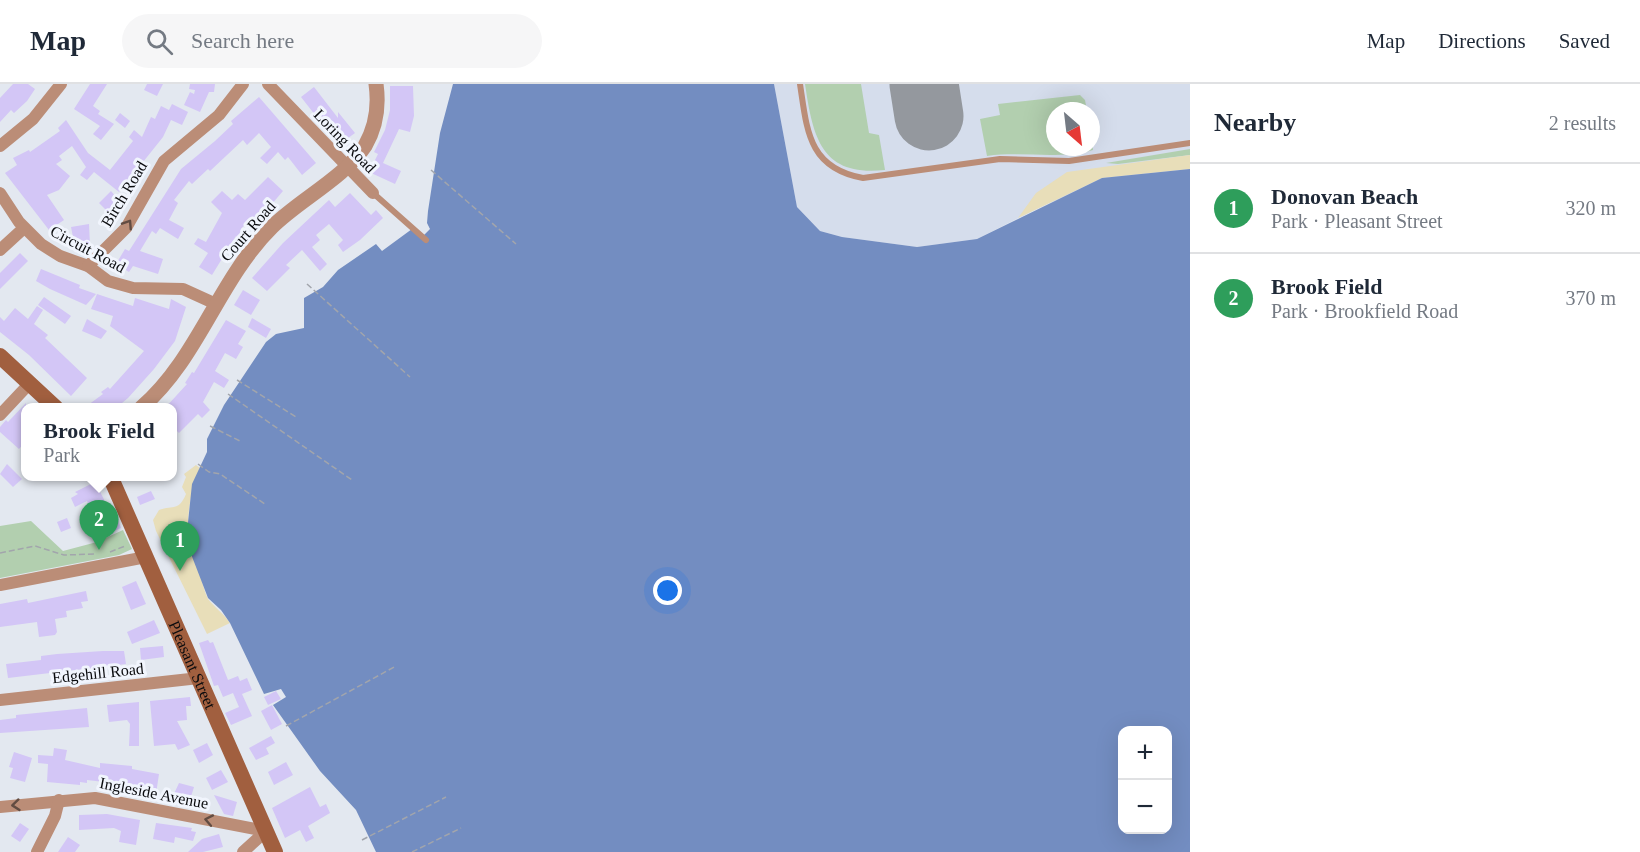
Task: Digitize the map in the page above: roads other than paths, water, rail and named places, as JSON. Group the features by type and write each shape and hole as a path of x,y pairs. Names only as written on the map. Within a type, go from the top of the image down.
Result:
{"main road":[{"path":"0,356 51,403"},
{"name":"Pleasant Street","path":"112,481 275,852"}],"street":[{"path":"0,146 33,119 61,84"},
{"name":"Loring Road","path":"268,84 373,194"},
{"name":"Court Road","path":"146,403 179,368 243,261 272,227 347,166 363,149 372,131 377,108 376,84"},
{"name":"Birch Road","path":"88,266 126,228 164,161 219,115 240,85"},
{"name":"Circuit Road","path":"0,194 24,228 52,251 88,266 120,286 183,289 216,304"},
{"path":"0,250 24,228"},
{"path":"0,415 30,384"},
{"path":"0,585 146,557"},
{"name":"Edgehill Road","path":"0,700 199,678"},
{"name":"Ingleside Avenue","path":"0,807 95,798 266,831"},
{"path":"37,852 55,816 58,800"},
{"path":"243,852 266,831"}],"lane":[{"path":"800,84 805,123 814,147 835,169 863,178 1000,159 1045,163 1069,161 1190,143"},
{"path":"373,194 426,240"}],"water":[{"path":"453,84 774,84 797,207 820,231 842,237 917,247 977,239 1102,178 1190,169 1190,852 376,852 356,810 320,771 273,705 286,697 281,689 264,694 230,623 221,610 208,598 191,554 187,532 192,484 207,452 207,439 224,405 266,342 276,334 304,328 304,298 323,287 338,270 376,244 382,251 412,229 421,238 430,229 427,223 440,133"}],"place":[{"name":"Brook Field","path":"99,550"},
{"name":"Donovan Beach","path":"180,571"}]}
